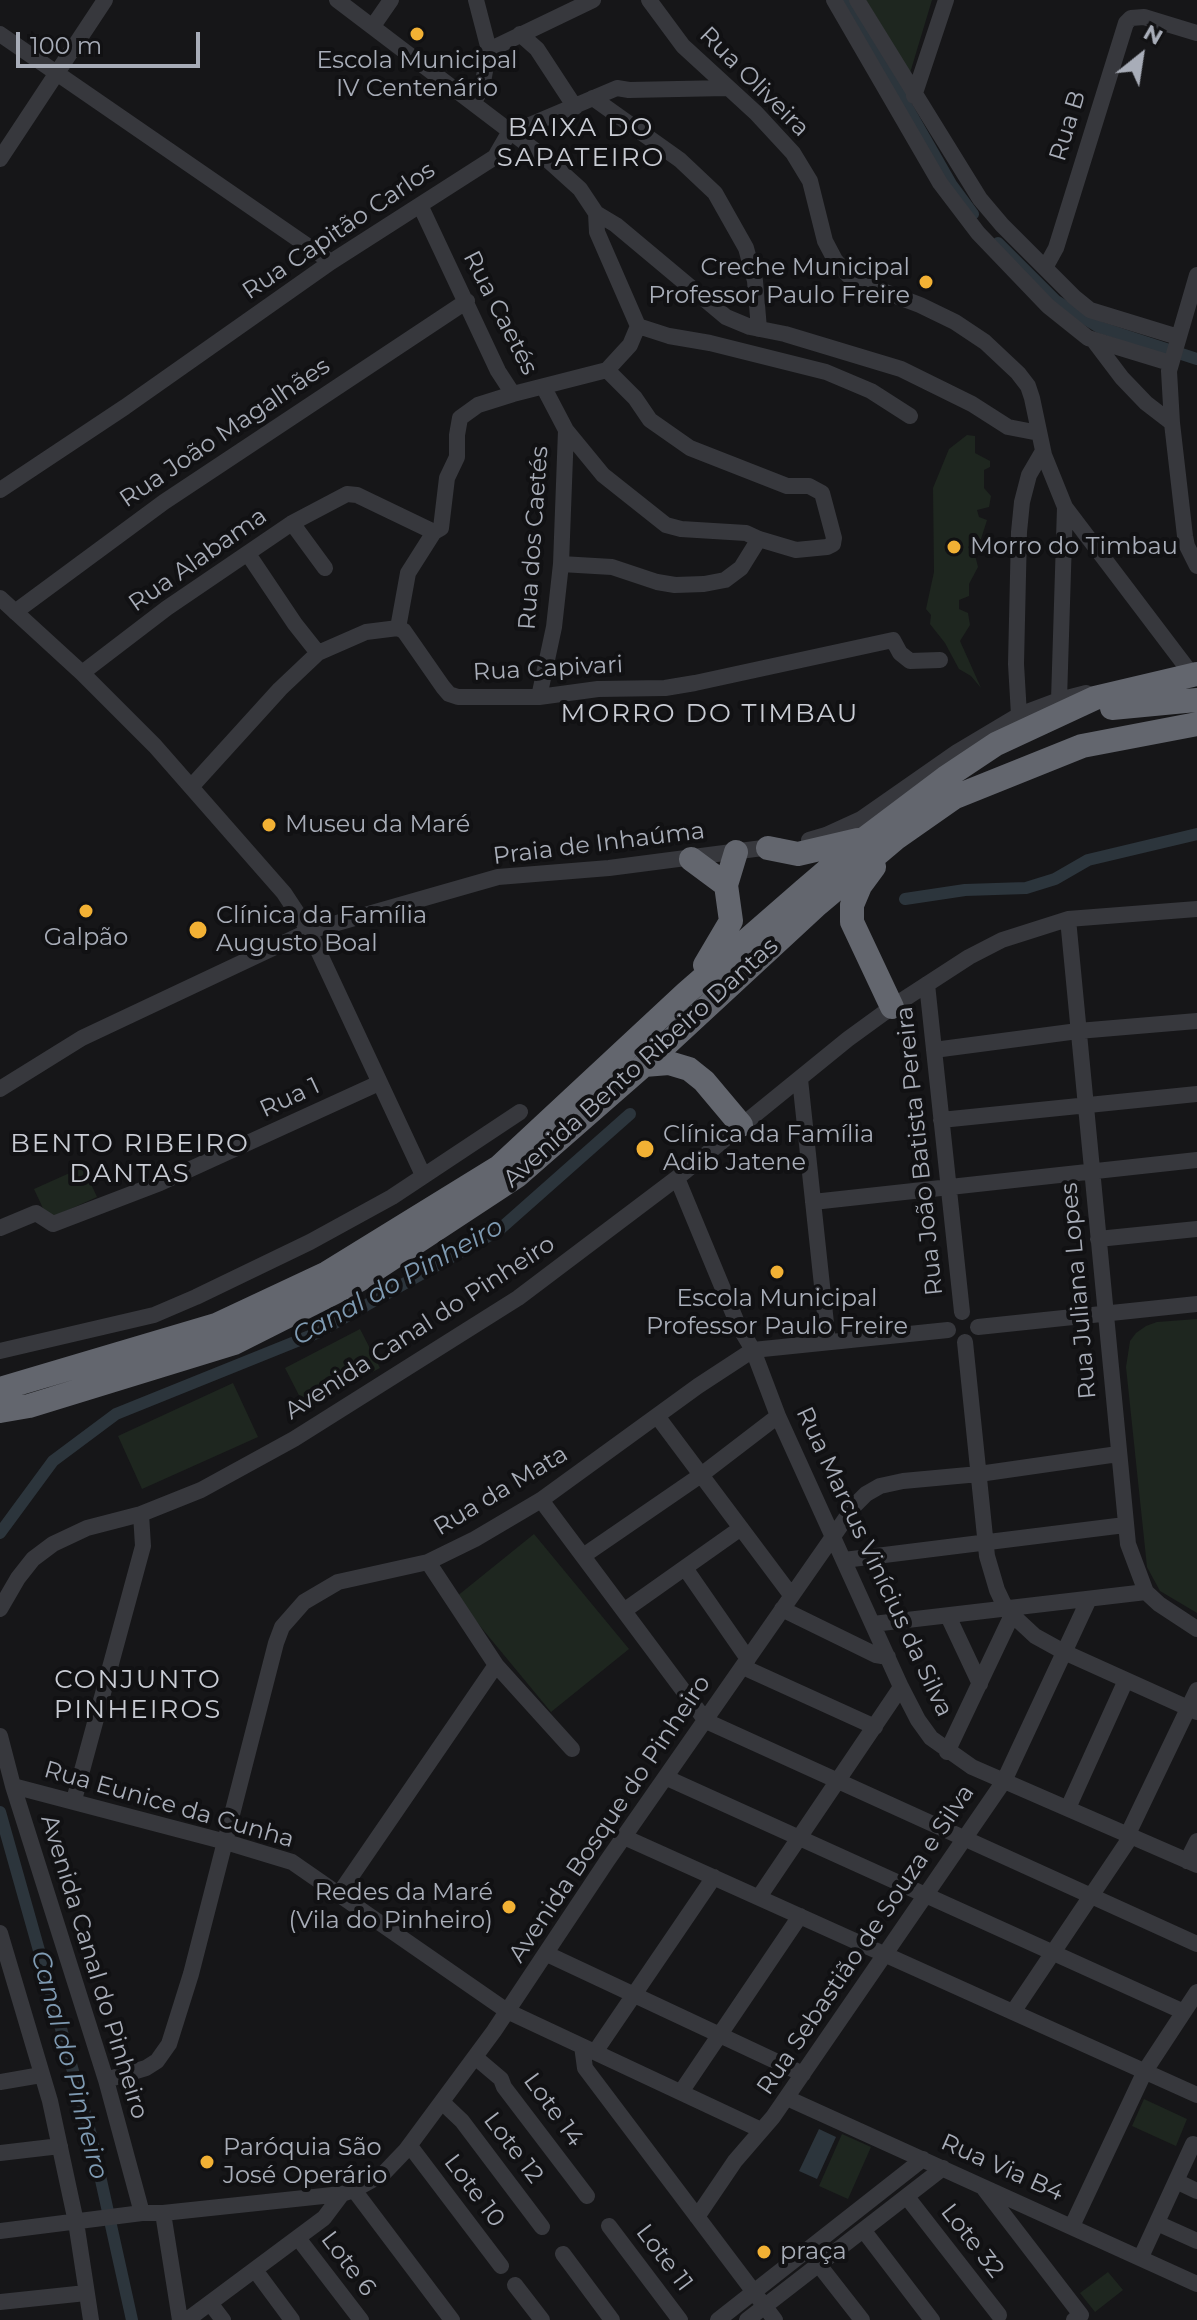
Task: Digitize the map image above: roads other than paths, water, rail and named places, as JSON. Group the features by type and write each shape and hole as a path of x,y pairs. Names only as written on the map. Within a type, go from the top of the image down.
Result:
{"highway":[{"path":"1046,721 1095,698 1194,669"},
{"path":"1046,721 1127,705 1197,700"},
{"name":"Avenida Bento Ribeiro Dantas","path":"0,1411 29,1406 234,1343 340,1291 507,1184 644,1065 996,744 1046,721"},
{"path":"1082,746 1197,724"},
{"path":"1082,746 1197,740"},
{"name":"Avenida Bento Ribeiro Dantas","path":"0,1389 216,1325 327,1273 499,1167 686,993 864,839 950,787 1082,746"},
{"path":"768,848 798,854 864,839"},
{"path":"892,1007 852,922 852,905 860,886 895,839"},
{"path":"686,993 731,921 726,885 736,852"},
{"path":"691,859 726,885"},
{"path":"644,1065 669,1063 689,1069 704,1081 741,1125"}],"street":[{"path":"0,159 105,0"},
{"path":"337,0 510,131 580,189 596,213 616,225 726,317 740,324 901,369 972,404 1008,427 1039,433"},
{"path":"373,26 391,0"},
{"path":"474,102 482,87 489,50 476,0"},
{"path":"489,50 593,0"},
{"name":"Rua Oliveira","path":"649,0 683,46 774,131 804,169 825,241 842,269 864,284 955,322 985,342 1028,386 1043,451 1065,507 1194,669"},
{"path":"834,0 940,183 968,221 1048,306 1094,341 1122,378 1146,403 1172,423"},
{"path":"857,0 980,199 1090,310 1174,350"},
{"path":"914,96 946,0"},
{"name":"Rua B","path":"1045,268 1056,248 1126,23 1131,18 1144,17 1197,33"},
{"path":"0,34 331,262"},
{"path":"520,34 537,49 575,107"},
{"path":"510,131 617,88 727,88"},
{"path":"593,98 680,160 715,193 746,248 755,281 759,329"},
{"name":"Rua Capitão Carlos","path":"0,490 125,407 331,262 495,157 510,131"},
{"name":"Rua Caetés","path":"420,205 498,371 513,394 607,370"},
{"path":"566,430 603,475 666,525 681,529 746,533 796,550 833,544 822,493 809,486 787,486 690,448 650,420 635,398 607,370 630,345 638,326 597,232 596,213"},
{"path":"1197,275 1174,350 1172,423 1187,546 1197,566"},
{"name":"Rua João Magalhães","path":"15,612 164,502 467,301"},
{"path":"638,326 826,372 871,391 910,416"},
{"path":"1094,341 1174,350"},
{"name":"Rua dos Caetés","path":"539,697 554,627 561,564 566,430 544,388"},
{"path":"191,787 280,689 318,653 352,636 398,628 408,573 434,532 441,528 447,478 457,457 460,418 478,405 513,394"},
{"path":"1019,715 1016,664 1019,532 1029,475 1043,451"},
{"name":"Rua Alabama","path":"82,673 167,608 292,523 347,494 365,499 434,532"},
{"path":"1059,700 1065,507"},
{"path":"292,523 325,568"},
{"path":"561,564 612,567 675,585 704,584 725,580 741,568 759,539"},
{"path":"248,554 318,653"},
{"path":"0,598 155,746 284,893 309,931 423,1175"},
{"name":"Rua Capivari","path":"398,628 410,636 449,694 474,697 539,697 598,689 665,688 893,640 903,657 910,661 940,660"},
{"name":"Praia de Inhaúma","path":"0,1089 96,1030 309,931 498,877 691,859 804,842 846,827 877,809 957,752 1019,715 1059,700 1194,669"},
{"name":"Avenida Canal do Pinheiro","path":"0,1609 33,1559 53,1544 87,1528 141,1514 201,1490 294,1439 518,1298 677,1178 892,1007 1002,940 1068,919 1197,909"},
{"name":"Rua Juliana Lopes","path":"1068,919 1125,1525 1131,1555 1146,1592"},
{"name":"Rua João Batista Pereira","path":"927,984 962,1312"},
{"path":"934,1050 1078,1031 1197,1021"},
{"path":"800,1079 828,1342"},
{"name":"Rua 1","path":"0,1228 36,1213 53,1224 160,1183 379,1083"},
{"path":"941,1120 1197,1094"},
{"path":"0,1351 154,1315 310,1242 392,1197 520,1112"},
{"path":"813,1202 1092,1174 1197,1160"},
{"name":"Rua Marcus Vinícius da Silva","path":"677,1178 738,1325 753,1350 778,1416 901,1687 931,1738 972,1767 1192,1863"},
{"path":"1098,1239 1197,1229"},
{"path":"978,1327 1197,1304"},
{"path":"962,1312 975,1318 978,1327 973,1339 965,1342 956,1341 948,1330 953,1316 962,1312"},
{"name":"Rua da Mata","path":"106,2080 146,2068 167,2049 191,1974 267,1672 282,1627 304,1602 338,1582 428,1562 475,1539 541,1500 710,1377 753,1350 948,1330"},
{"path":"965,1342 991,1575 1009,1612 1035,1636 1064,1652 1193,1710"},
{"path":"0,1422 29,1406"},
{"path":"657,1416 741,1528 786,1602 876,1655 888,1657"},
{"path":"583,1556 701,1475 778,1416"},
{"name":"Avenida Bosque do Pinheiro","path":"0,2231 348,2192 383,2174 410,2146 475,2057 833,1533 866,1494 880,1486 903,1481 979,1474 1118,1454"},
{"path":"541,1500 706,1721 1197,1944"},
{"path":"74,1800 143,1546 141,1514"},
{"path":"844,1560 1125,1525"},
{"path":"625,1610 741,1528"},
{"path":"428,1562 496,1665 572,1749"},
{"path":"685,1568 746,1663 875,1727"},
{"path":"873,1624 1009,1612 1146,1592 1197,1629"},
{"name":"Rua Sebastião de Souza e Silva","path":"507,2011 761,2130 787,2098 1004,1781 1089,1599"},
{"path":"947,1752 980,1684 1009,1612"},
{"path":"948,1616 980,1684"},
{"path":"339,1894 496,1665"},
{"path":"1068,1808 1126,1680"},
{"path":"759,1897 901,1687"},
{"path":"1013,2012 1130,1835 1193,1710 1197,1690"},
{"name":"Avenida Canal do Pinheiro","path":"0,1736 106,2080 142,2213"},
{"path":"667,1778 1184,2012"},
{"name":"Rua Eunice da Cunha","path":"13,1786 74,1800 292,1862 507,2011"},
{"path":"624,1837 1197,2095"},
{"path":"1192,1863 1197,1841"},
{"path":"714,1877 634,1995 589,2049 585,2068 770,2313"},
{"path":"681,2092 800,1916"},
{"path":"1,1941 50,2101 76,2222 91,2320"},
{"path":"547,1954 803,2074"},
{"path":"1072,2226 1145,2071 1197,1992"},
{"name":"Lote 14","path":"475,2057 501,2079 587,2196"},
{"path":"0,2082 41,2075"},
{"name":"Rua Via B4","path":"787,2098 1197,2284"},
{"name":"Lote 12","path":"442,2102 462,2121 542,2227"},
{"path":"697,2217 735,2161 761,2130"},
{"path":"1141,2257 1195,2145"},
{"path":"0,2153 60,2146"},
{"name":"Lote 10","path":"410,2146 501,2266"},
{"path":"718,2320 923,2159"},
{"path":"747,2320 770,2313 819,2265 943,2168"},
{"path":"1176,2181 1197,2191"},
{"path":"982,2186 1078,2317"},
{"path":"187,2320 324,2218 348,2192 452,2320"},
{"name":"Lote 32","path":"907,2197 999,2315"},
{"path":"163,2213 180,2320"},
{"path":"1157,2223 1197,2241"},
{"name":"Lote 11","path":"609,2226 680,2320"},
{"path":"864,2231 932,2320"},
{"name":"Lote 6","path":"298,2238 361,2320"},
{"path":"563,2254 612,2320"},
{"path":"819,2265 862,2320"},
{"path":"255,2270 292,2320"},
{"path":"515,2285 542,2320"},
{"path":"0,2302 86,2293"},
{"path":"210,2303 223,2320"}],"waterway":[{"path":"846,0 951,184 973,214"},
{"path":"998,243 1056,301 1099,327 1197,359"},
{"name":"Canal do Pinheiro","path":"905,899 965,890 1026,888 1055,879 1088,860 1197,834"},
{"name":"Canal do Pinheiro","path":"0,1533 53,1461 116,1414 317,1333 499,1230 630,1114"},
{"name":"Canal do Pinheiro","path":"0,1812 91,2135 132,2320"}],"place":[{"name":"Escola Municipal IV Centenário","path":"417,34"},
{"name":"Creche Municipal Professor Paulo Freire","path":"926,282"},
{"name":"Morro do Timbau","path":"954,547"},
{"name":"Museu da Maré","path":"269,825"},
{"name":"Galpão","path":"86,911"},
{"name":"Clínica da Família Augusto Boal","path":"198,930"},
{"name":"Clínica da Família Adib Jatene","path":"645,1149"},
{"name":"Escola Municipal Professor Paulo Freire","path":"777,1272"},
{"name":"Redes da Maré (Vila do Pinheiro)","path":"509,1907"},
{"name":"Paróquia São José Operário","path":"207,2162"},
{"name":"praça","path":"764,2252"}],"district":[{"name":"BAIXA DO SAPATEIRO","path":"581,143"},
{"name":"MORRO DO TIMBAU","path":"710,714"},
{"name":"BENTO RIBEIRO DANTAS","path":"130,1159"},
{"name":"CONJUNTO PINHEIROS","path":"138,1695"}]}
